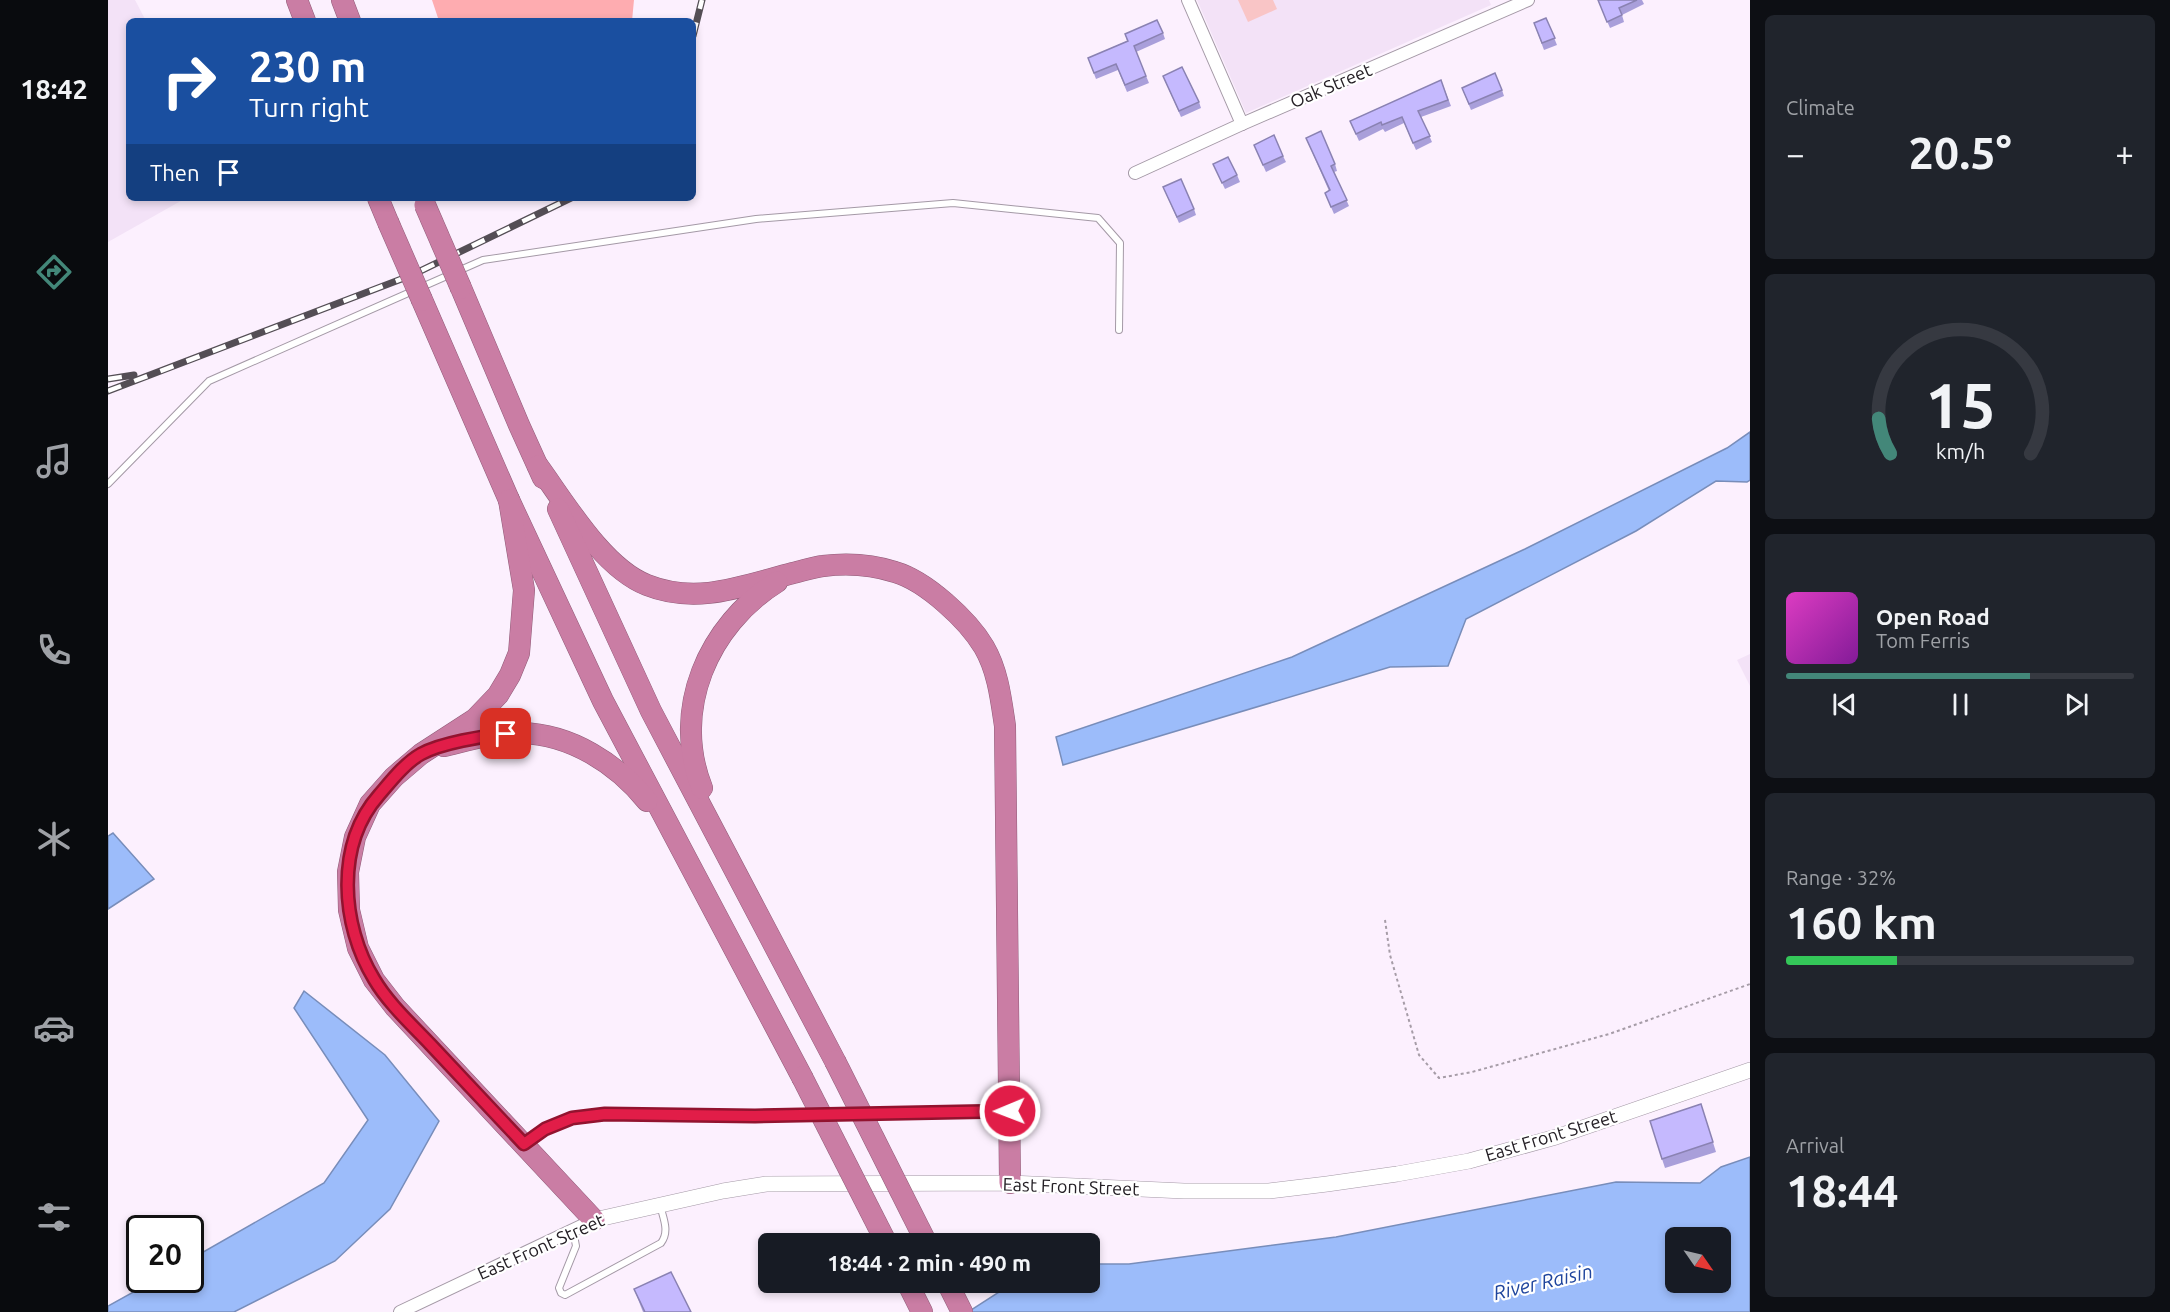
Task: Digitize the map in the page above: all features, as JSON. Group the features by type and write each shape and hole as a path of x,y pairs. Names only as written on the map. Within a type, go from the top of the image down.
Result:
{"highway":[{"path":"297,0 304,18"},
{"path":"342,0 349,18"},
{"path":"379,201 509,500 603,700 802,1077 881,1233"},
{"path":"423,202 538,466 651,711 835,1060 922,1233"},
{"path":"538,466 582,527 615,566 646,585 684,593 717,593 823,566 861,565 897,572 933,593 962,619 984,648 998,681 1005,726 1010,1183"},
{"path":"509,500 524,590 519,653 498,695 475,719 421,754 394,777 370,804 355,837 348,872 349,910 358,948 374,980 395,1007 594,1220"},
{"path":"735,869 698,776 693,755 691,727 693,697 706,660 734,618 763,591 790,574"},
{"path":"421,754 491,735 510,733 542,735 564,741 605,762 637,789 692,870"},
{"path":"912,1293 922,1312"},
{"path":"952,1293 962,1312"}],"street":[{"path":"1188,0 1242,124"},
{"name":"Oak Street","path":"1135,173 1500,5 1528,0"},
{"name":"East Front Street","path":"399,1312 594,1220 723,1191 766,1184 1010,1183 1184,1191 1269,1191 1397,1174 1468,1161 1556,1137 1750,1070"}],"lane":[{"path":"108,484 209,381 483,260 756,219 953,203 1098,218 1120,243 1119,330"},
{"path":"524,1144 545,1129 572,1118 605,1114 755,1116 1010,1111"},
{"path":"573,1230 576,1246 559,1288 561,1293 565,1294 661,1243 665,1238 666,1230 659,1205"}],"path":[{"path":"1385,920 1390,955 1419,1055 1439,1078 1472,1072 1609,1034 1750,984"}],"shaded area":[{"path":"108,0 135,0 144,18 126,18 126,201 181,201 108,242"},
{"path":"432,0 634,0 632,18 438,18"},
{"path":"1197,0 1489,0 1491,5 1246,113"},
{"path":"1238,0 1273,0 1277,9 1248,22"},
{"path":"1750,654 1750,686 1737,660"}],"water":[{"path":"1750,432 1750,480 1747,482 1716,481 1636,531 1466,619 1448,666 1390,667 1063,765 1056,737 1292,657 1525,549 1727,448"},
{"path":"113,833 154,879 108,909 108,836"},
{"path":"304,991 385,1055 439,1121 390,1209 335,1261 234,1312 108,1312 108,1306 132,1293 204,1293 204,1252 324,1183 368,1120 294,1008"},
{"name":"River Raisin","path":"1750,1157 1750,1312 968,1312 997,1293 1100,1293 1100,1264 1129,1264 1336,1237 1616,1182 1700,1183 1721,1167"}],"building":[{"path":"1598,0 1637,0 1619,8 1622,15 1607,22"},
{"path":"1546,18 1555,38 1542,43 1534,23"},
{"path":"1157,20 1163,33 1134,46 1146,76 1125,85 1116,64 1094,73 1088,58 1128,41 1125,34"},
{"path":"1182,67 1199,102 1179,111 1163,76"},
{"path":"1495,73 1502,90 1469,104 1462,88"},
{"path":"1441,80 1448,100 1418,111 1430,136 1413,143 1402,117 1382,125 1381,122 1356,134 1350,121"},
{"path":"1321,131 1335,164 1331,166 1347,200 1331,207 1325,193 1330,190 1306,138"},
{"path":"1274,135 1283,156 1263,165 1254,145"},
{"path":"1228,157 1237,175 1222,183 1213,164"},
{"path":"1181,179 1194,209 1177,217 1163,187"},
{"path":"1701,1104 1713,1142 1662,1159 1650,1121"},
{"path":"671,1272 691,1312 645,1312 634,1289"}],"railway":[{"path":"696,24 702,0"},
{"path":"108,391 412,275 565,201"},
{"path":"108,379 134,375"}],"route":[{"path":"506,734 491,735 444,746 421,754 394,777 370,804 355,837 348,872 349,910 358,948 374,980 395,1007 524,1144 545,1129 572,1118 605,1114 755,1116 1010,1111"}]}
